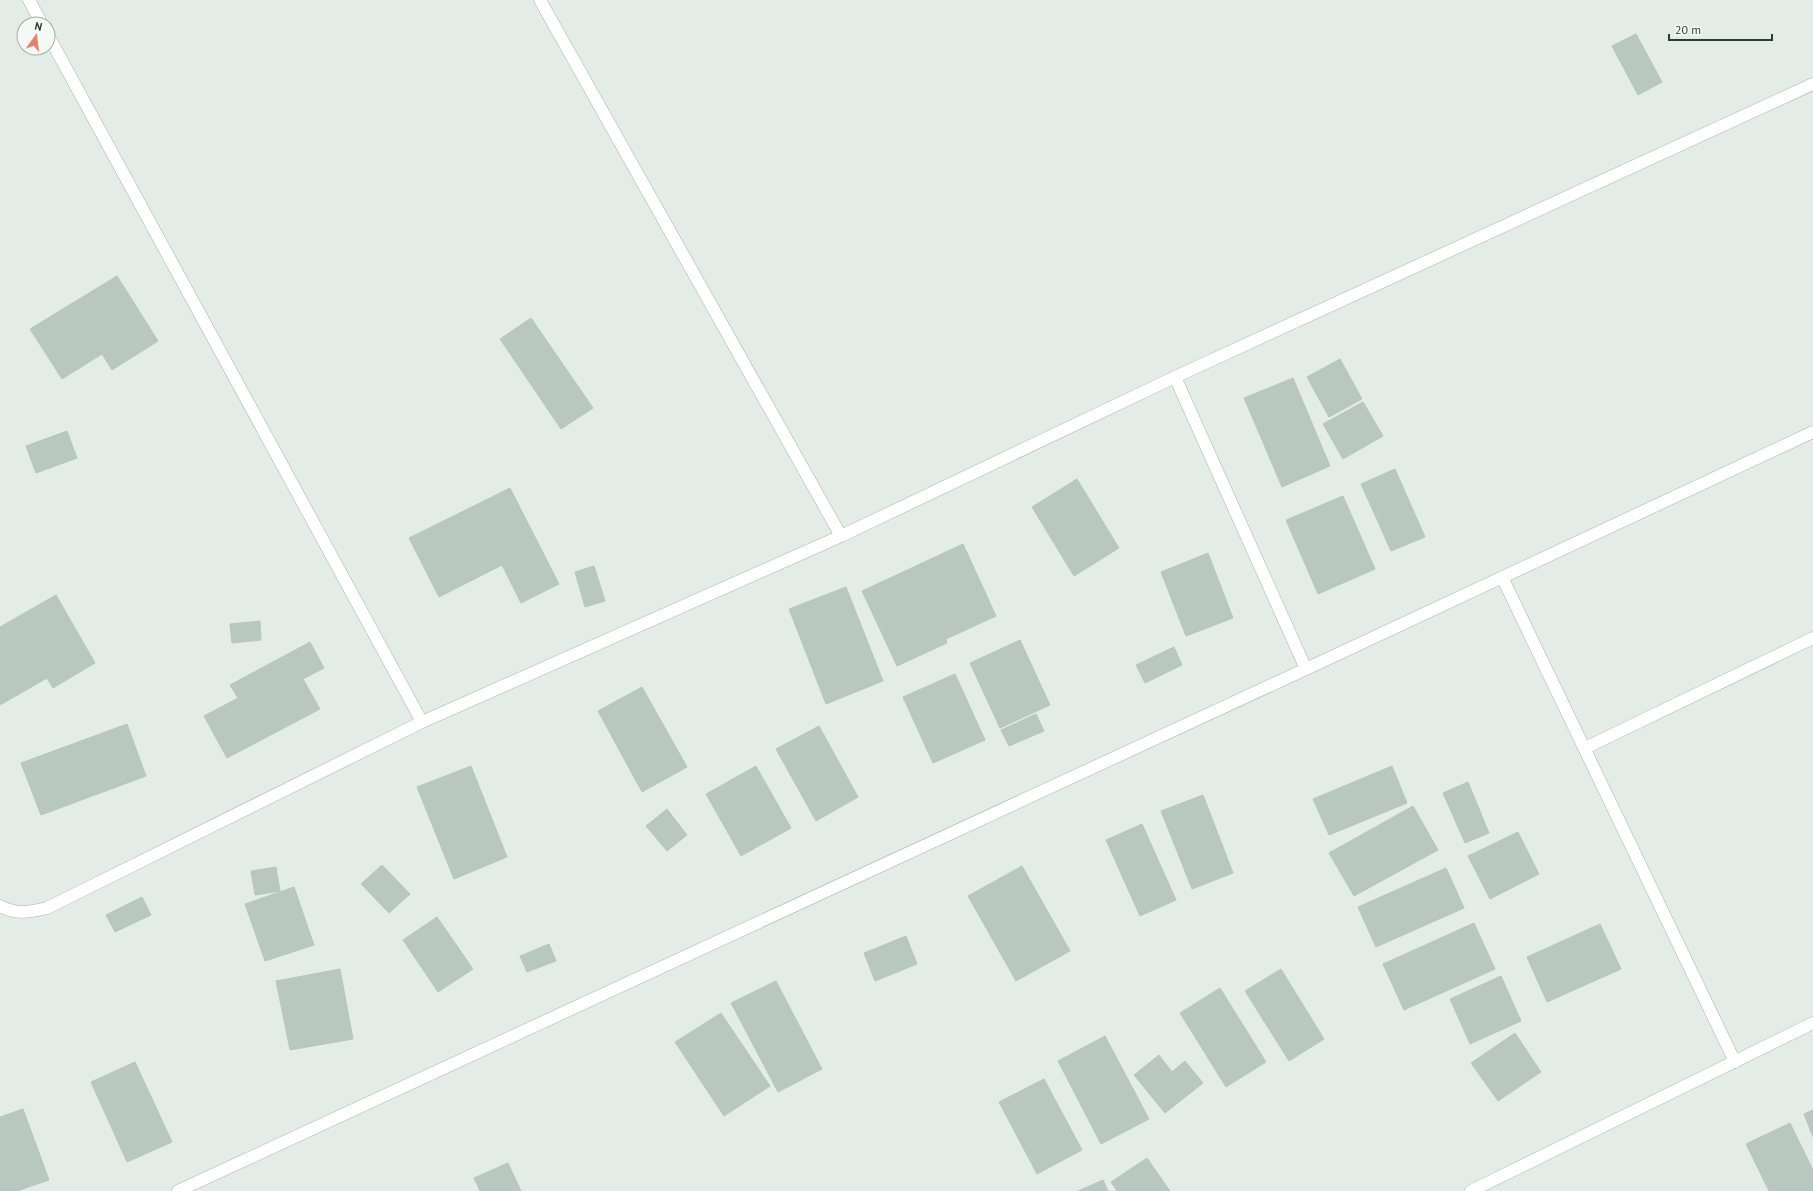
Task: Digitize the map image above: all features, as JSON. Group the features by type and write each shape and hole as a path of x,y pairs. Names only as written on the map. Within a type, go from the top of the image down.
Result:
{"street":[{"path":"29,0 38,16"},
{"path":"540,0 841,536"},
{"path":"56,50 422,722"},
{"path":"0,906 8,911 27,913 46,908 422,722 841,536 1175,377 1813,84"},
{"path":"1175,377 1306,669"},
{"path":"178,1191 1306,669 1813,432"},
{"path":"1502,578 1736,1062"},
{"path":"1584,748 1813,638"},
{"path":"1471,1191 1813,1024"}],"building":[{"path":"1636,34 1662,82 1638,95 1612,46"},
{"path":"117,276 158,341 112,370 102,354 62,379 30,329"},
{"path":"531,318 593,408 561,429 500,339"},
{"path":"1340,359 1362,399 1329,417 1307,377"},
{"path":"1293,378 1330,466 1282,487 1244,398"},
{"path":"1363,402 1383,436 1343,459 1323,424"},
{"path":"67,431 77,458 36,473 26,446"},
{"path":"1395,469 1425,537 1391,551 1361,484"},
{"path":"1077,479 1119,548 1074,576 1032,507"},
{"path":"510,488 559,584 521,603 502,565 439,597 409,538"},
{"path":"1343,496 1375,569 1318,594 1286,520"},
{"path":"963,544 996,616 946,639 947,643 897,666 862,591"},
{"path":"1208,553 1233,618 1186,636 1161,572"},
{"path":"594,566 605,601 585,607 575,572"},
{"path":"846,587 883,681 826,704 789,609"},
{"path":"56,595 95,663 53,688 47,678 0,705 0,627"},
{"path":"260,621 261,640 232,643 230,624"},
{"path":"1020,640 1050,705 1000,728 970,663"},
{"path":"310,642 324,668 303,679 320,709 227,758 204,716 238,698 230,685"},
{"path":"1174,647 1182,665 1145,683 1136,665"},
{"path":"955,674 985,740 933,763 903,697"},
{"path":"642,687 687,767 642,792 598,711"},
{"path":"1036,714 1044,731 1009,746 1001,730"},
{"path":"127,724 146,776 41,815 21,763"},
{"path":"819,726 858,797 816,821 776,749"},
{"path":"471,766 507,857 454,879 417,787"},
{"path":"756,766 791,828 741,856 706,794"},
{"path":"1392,766 1407,803 1329,835 1313,799"},
{"path":"1468,782 1489,833 1465,843 1443,793"},
{"path":"1203,795 1233,873 1192,889 1161,811"},
{"path":"1413,806 1438,850 1354,896 1329,853"},
{"path":"667,809 687,835 667,851 646,826"},
{"path":"1142,824 1176,900 1140,916 1106,840"},
{"path":"1518,832 1539,874 1490,899 1468,856"},
{"path":"382,865 410,894 389,913 361,884"},
{"path":"1022,866 1070,951 1016,981 968,896"},
{"path":"276,867 280,891 255,895 251,871"},
{"path":"1446,868 1464,908 1376,947 1358,907"},
{"path":"294,887 314,945 265,961 245,904"},
{"path":"142,897 151,915 115,932 106,915"},
{"path":"437,917 473,969 438,992 403,940"},
{"path":"1474,923 1495,969 1404,1010 1383,964"},
{"path":"1600,924 1621,969 1547,1002 1527,957"},
{"path":"906,936 917,964 875,981 864,953"},
{"path":"549,944 556,961 527,972 520,956"},
{"path":"340,969 353,1039 290,1050 276,981"},
{"path":"1281,969 1324,1039 1289,1061 1245,991"},
{"path":"1501,976 1521,1021 1470,1044 1450,999"},
{"path":"776,981 822,1069 778,1092 731,1003"},
{"path":"1220,988 1266,1062 1226,1087 1180,1013"},
{"path":"721,1013 770,1086 724,1116 675,1042"},
{"path":"1515,1033 1541,1072 1498,1101 1471,1063"},
{"path":"1105,1036 1149,1119 1101,1144 1058,1061"},
{"path":"1159,1055 1172,1072 1185,1061 1203,1083 1165,1113 1134,1075"},
{"path":"135,1062 172,1142 127,1162 91,1082"},
{"path":"1044,1079 1082,1150 1037,1174 999,1102"},
{"path":"23,1109 49,1180 17,1191 0,1191 0,1117"},
{"path":"1813,1110 1813,1137 1804,1114"},
{"path":"1790,1123 1813,1170 1813,1191 1769,1191 1746,1144"},
{"path":"1147,1158 1170,1191 1117,1191 1111,1182"},
{"path":"508,1163 521,1191 480,1191 474,1178"},
{"path":"1103,1180 1108,1191 1078,1191"}]}
